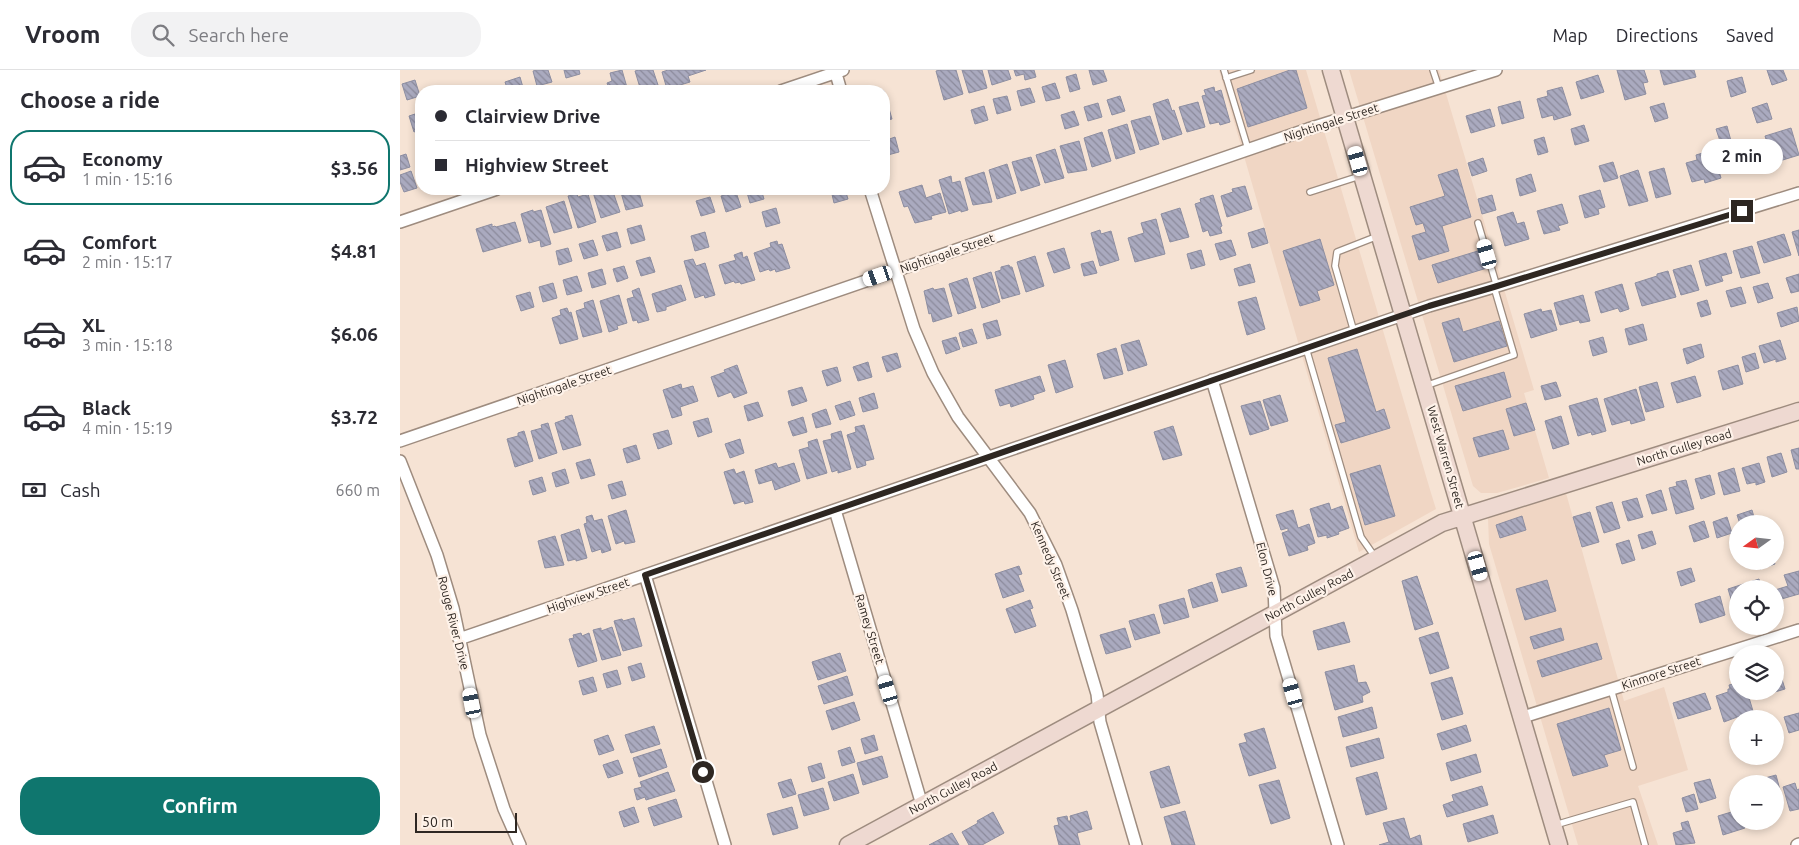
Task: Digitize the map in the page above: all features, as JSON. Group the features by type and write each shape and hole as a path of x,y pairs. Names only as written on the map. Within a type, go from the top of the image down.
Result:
{"street":[{"name":"West Warren Street","path":"1331,70 1559,845"},
{"name":"Nightingale Street","path":"400,441 1248,149 1496,70"},
{"path":"798,85 838,71 840,85"},
{"name":"Highview Street","path":"460,639 1429,306 1799,193"},
{"path":"400,222 479,195"},
{"name":"Kennedy Street","path":"872,195 894,271 914,329 933,373 958,417 1030,513 1056,565 1072,610 1097,694 1100,722 1136,845"},
{"name":"Elon Drive","path":"1212,380 1275,590 1276,636 1338,845"},
{"name":"North Gulley Road","path":"848,845 1442,523 1799,411"},
{"name":"Rouge River Drive","path":"400,460 437,554 453,608 480,735 501,802 520,845"},
{"name":"Ramey Street","path":"835,510 922,805"},
{"path":"645,575 725,845"},
{"name":"Kinmore Street","path":"1522,717 1799,630"}],"lane":[{"path":"1224,70 1248,149"},
{"path":"1226,78 1251,70"},
{"path":"1433,70 1439,88"},
{"path":"1310,192 1362,176"},
{"path":"1425,386 1514,355 1478,223"},
{"path":"1354,332 1335,266 1337,252 1380,236"},
{"path":"1306,348 1362,537 1376,559"},
{"path":"1611,689 1633,767"},
{"path":"1554,826 1633,802 1645,845"}],"shaded area":[{"path":"1219,70 1306,70 1436,509 1359,552"},
{"path":"1349,70 1439,70 1534,390 1524,393 1549,478 1497,493 1481,493 1473,486"},
{"path":"1566,493 1624,701 1664,687 1688,770 1638,786 1658,845 1578,845 1489,544 1488,518"}],"building":[{"path":"548,70 552,82 537,85 533,71"},
{"path":"564,70 579,70 580,74 566,78"},
{"path":"622,70 626,85 608,85 607,83 612,81 610,73"},
{"path":"653,70 658,85 639,85 635,71"},
{"path":"668,70 706,70 688,76 690,82 680,85 666,85 662,72"},
{"path":"956,70 963,94 944,100 936,71"},
{"path":"962,70 982,70 987,88 969,93"},
{"path":"988,70 1008,70 1011,79 992,85"},
{"path":"1014,70 1034,70 1036,77 1025,80 1024,74 1016,76"},
{"path":"1089,70 1103,70 1107,81 1093,85"},
{"path":"1290,70 1296,70 1307,108 1248,127 1237,89"},
{"path":"1617,70 1644,70 1648,82 1643,83 1646,94 1625,100"},
{"path":"1660,70 1694,70 1696,77 1664,85"},
{"path":"1767,70 1783,70 1787,80 1772,85"},
{"path":"1076,74 1080,89 1070,92 1066,77"},
{"path":"1598,75 1604,92 1581,99 1576,82"},
{"path":"520,77 522,85 506,85 505,82"},
{"path":"1742,77 1746,92 1731,97 1727,81"},
{"path":"415,80 417,85 415,85 415,98 407,100 402,84"},
{"path":"1055,83 1060,98 1046,101 1042,87"},
{"path":"1214,87 1215,92 1221,90 1230,122 1220,125 1219,122 1210,124 1202,96 1206,95 1204,90"},
{"path":"1562,87 1571,115 1554,120 1553,115 1542,118 1537,99 1548,96 1547,91"},
{"path":"1030,88 1035,102 1021,106 1017,91"},
{"path":"1007,96 1011,110 997,114 993,99"},
{"path":"1120,96 1125,111 1112,115 1107,100"},
{"path":"1168,99 1182,134 1163,140 1153,104"},
{"path":"1520,101 1524,118 1502,124 1498,107"},
{"path":"1198,102 1205,127 1187,132 1179,107"},
{"path":"1098,103 1102,117 1088,121 1084,107"},
{"path":"1664,103 1668,118 1655,122 1650,107"},
{"path":"1767,103 1772,119 1757,123 1752,108"},
{"path":"984,106 988,120 975,124 971,110"},
{"path":"1490,109 1495,126 1471,133 1466,116"},
{"path":"1074,111 1079,125 1065,129 1061,115"},
{"path":"415,114 414,132 409,116"},
{"path":"1150,116 1159,144 1140,150 1131,121"},
{"path":"1127,124 1135,153 1116,159 1108,130"},
{"path":"1584,125 1589,141 1575,145 1571,129"},
{"path":"1727,126 1731,141 1721,144 1716,129"},
{"path":"1791,128 1799,155 1773,163 1765,136"},
{"path":"1102,132 1111,161 1092,167 1084,138"},
{"path":"895,137 899,152 890,154 890,139"},
{"path":"1544,137 1548,152 1538,155 1534,140"},
{"path":"1079,141 1087,170 1068,173 1060,146"},
{"path":"1759,145 1765,164 1739,172 1734,152"},
{"path":"1055,149 1064,178 1045,183 1036,155"},
{"path":"1706,152 1707,157 1714,154 1721,178 1705,183 1704,179 1692,182 1686,163 1697,160 1696,155"},
{"path":"406,154 410,167 400,170 400,156"},
{"path":"1031,157 1040,185 1021,191 1012,162"},
{"path":"1483,158 1487,171 1472,176 1468,163"},
{"path":"1613,162 1618,178 1604,182 1599,166"},
{"path":"1007,164 1016,193 997,199 989,170"},
{"path":"1664,168 1671,194 1656,198 1649,172"},
{"path":"1457,169 1471,217 1442,226 1449,251 1419,260 1412,236 1426,232 1423,223 1416,225 1410,207 1445,196 1438,175"},
{"path":"1638,170 1648,201 1629,206 1620,176"},
{"path":"411,171 415,189 404,192 400,182 400,175"},
{"path":"984,172 992,202 973,205 965,178"},
{"path":"1531,174 1536,191 1520,196 1516,179"},
{"path":"951,176 952,183 960,181 968,210 949,214 939,180"},
{"path":"922,185 926,198 940,193 946,212 931,216 932,219 915,223 908,206 904,207 899,192"},
{"path":"1245,186 1252,209 1227,217 1221,196 1233,192 1232,189"},
{"path":"1600,190 1605,207 1598,209 1599,214 1585,218 1579,196"},
{"path":"588,195 596,222 578,228 568,196"},
{"path":"594,195 614,195 620,212 601,218"},
{"path":"622,195 640,195 643,206 626,210"},
{"path":"737,195 741,207 726,212 721,196"},
{"path":"748,195 763,195 764,199 750,203"},
{"path":"832,195 847,195 848,199 834,203"},
{"path":"1213,195 1222,226 1220,227 1222,233 1210,236 1208,230 1203,232 1195,204 1201,202 1200,199"},
{"path":"1492,195 1496,210 1482,214 1478,199"},
{"path":"710,197 715,212 701,216 696,201"},
{"path":"564,201 572,228 554,233 546,207"},
{"path":"1562,204 1568,223 1558,226 1560,230 1544,234 1537,211"},
{"path":"776,208 780,223 766,227 762,212"},
{"path":"1180,208 1189,237 1170,242 1161,214"},
{"path":"533,210 533,212 541,210 551,244 541,247 540,240 529,243 521,214"},
{"path":"1513,212 1517,224 1524,222 1529,239 1505,246 1497,217"},
{"path":"1156,219 1165,254 1135,262 1128,238 1144,233 1141,223"},
{"path":"515,222 521,241 483,252 476,229 492,224 492,227 496,227"},
{"path":"641,225 645,240 631,244 627,229"},
{"path":"1264,228 1268,243 1252,248 1248,233"},
{"path":"1100,230 1101,234 1111,231 1119,260 1100,266 1091,233"},
{"path":"1799,230 1799,256 1792,232"},
{"path":"617,232 621,247 607,251 602,236"},
{"path":"705,232 709,247 695,251 691,236"},
{"path":"1784,234 1791,255 1764,263 1757,242"},
{"path":"1320,239 1334,285 1317,291 1320,300 1300,306 1283,251"},
{"path":"593,240 598,255 584,259 579,244"},
{"path":"1231,240 1236,255 1220,260 1215,244"},
{"path":"777,241 778,245 782,244 790,268 776,272 775,269 770,271 769,269 760,272 754,253 771,247 770,243"},
{"path":"1752,246 1760,273 1741,278 1733,251"},
{"path":"568,248 572,261 559,265 556,251"},
{"path":"1064,248 1070,268 1054,273 1047,253"},
{"path":"1201,250 1205,265 1191,269 1187,254"},
{"path":"1481,250 1487,268 1438,283 1432,265"},
{"path":"742,252 743,258 747,256 755,280 741,284 734,281 725,284 719,265 736,260 734,255"},
{"path":"1726,253 1732,273 1721,276 1723,281 1706,286 1699,261"},
{"path":"1035,256 1044,286 1026,292 1017,262"},
{"path":"650,257 655,272 641,276 636,261"},
{"path":"693,259 696,266 705,263 715,295 705,298 704,295 695,298 684,261"},
{"path":"1093,261 1097,273 1084,276 1081,264"},
{"path":"1250,264 1255,282 1239,286 1234,269"},
{"path":"1009,265 1012,267 1020,294 1002,299 995,272 1001,270 1001,267"},
{"path":"1691,265 1699,290 1681,295 1673,270"},
{"path":"624,266 628,278 617,282 613,269"},
{"path":"602,269 606,284 592,288 588,273"},
{"path":"1668,271 1676,297 1642,306 1635,283"},
{"path":"991,272 1000,302 982,308 973,278"},
{"path":"1799,274 1799,291 1791,293 1786,278"},
{"path":"577,276 582,291 567,295 563,280"},
{"path":"967,278 976,308 958,314 949,284"},
{"path":"553,283 557,298 543,302 539,287"},
{"path":"1768,283 1773,298 1758,303 1753,287"},
{"path":"1622,284 1629,309 1620,312 1618,308 1601,313 1595,292"},
{"path":"681,285 686,300 666,307 666,310 657,312 652,294"},
{"path":"1741,287 1746,303 1731,307 1726,291"},
{"path":"639,288 649,320 638,323 637,320 633,321 627,299 634,297 632,291"},
{"path":"933,288 934,290 944,288 952,316 933,322 931,313 929,314 924,291"},
{"path":"530,292 534,307 521,311 516,296"},
{"path":"619,295 627,323 617,326 618,329 609,332 600,301"},
{"path":"1583,295 1590,321 1580,323 1579,320 1560,325 1554,303"},
{"path":"1256,297 1265,329 1247,335 1238,302"},
{"path":"593,300 602,332 583,337 576,311 585,308 584,303"},
{"path":"1707,300 1711,314 1701,317 1697,303"},
{"path":"1797,307 1799,321 1781,327 1777,313"},
{"path":"567,308 569,313 571,312 578,339 560,344 552,318 561,315 560,310"},
{"path":"1541,309 1542,312 1551,310 1557,330 1531,338 1524,314"},
{"path":"1459,318 1463,332 1499,321 1507,346 1454,362 1442,323"},
{"path":"997,320 1001,335 987,339 983,324"},
{"path":"1643,324 1647,340 1629,345 1625,329"},
{"path":"972,329 977,343 963,347 959,333"},
{"path":"956,337 960,349 946,354 942,341"},
{"path":"1603,337 1607,352 1593,356 1589,341"},
{"path":"1139,340 1147,365 1128,371 1121,345"},
{"path":"1780,340 1786,359 1776,362 1776,359 1764,363 1759,346"},
{"path":"1701,344 1704,357 1687,364 1683,349"},
{"path":"1116,348 1123,374 1104,379 1097,354"},
{"path":"1357,349 1376,412 1384,409 1390,428 1341,443 1335,425 1346,422 1328,358"},
{"path":"897,353 901,367 887,372 882,357"},
{"path":"1755,353 1759,368 1746,372 1742,357"},
{"path":"1065,360 1073,387 1056,393 1048,365"},
{"path":"868,362 872,377 858,381 853,367"},
{"path":"737,365 747,393 734,398 731,392 718,397 711,377"},
{"path":"1738,365 1743,384 1723,390 1718,371"},
{"path":"837,367 841,381 827,386 822,371"},
{"path":"1504,372 1511,397 1463,411 1455,386"},
{"path":"1040,376 1045,391 1033,395 1034,399 1011,407 1010,403 1000,406 995,390"},
{"path":"1695,376 1701,396 1677,403 1671,383"},
{"path":"1556,382 1561,396 1545,400 1541,386"},
{"path":"1657,382 1664,407 1646,412 1639,387"},
{"path":"681,384 682,389 693,386 698,401 680,407 682,415 672,418 663,390"},
{"path":"802,387 807,401 792,406 788,391"},
{"path":"1636,389 1645,420 1631,424 1630,420 1612,425 1604,399"},
{"path":"874,393 878,408 863,412 859,398"},
{"path":"1280,395 1288,421 1271,426 1263,400"},
{"path":"1597,398 1606,431 1592,435 1591,432 1578,436 1569,406"},
{"path":"850,401 855,415 840,420 835,406"},
{"path":"1260,401 1269,429 1250,435 1241,406"},
{"path":"758,402 763,416 748,421 744,406"},
{"path":"1526,403 1535,430 1514,436 1506,409"},
{"path":"826,409 831,424 816,428 812,414"},
{"path":"572,415 581,445 563,450 555,423"},
{"path":"1561,416 1569,444 1553,449 1545,421"},
{"path":"803,417 807,432 793,436 788,422"},
{"path":"708,418 712,432 698,437 693,422"},
{"path":"548,423 557,453 539,459 531,431 542,428 541,425"},
{"path":"864,425 874,459 865,461 866,465 857,468 847,435 856,432 855,427"},
{"path":"1173,426 1182,455 1163,460 1154,432"},
{"path":"668,430 672,444 658,449 653,434"},
{"path":"1503,430 1509,449 1479,457 1473,438"},
{"path":"524,431 533,461 515,467 507,439 518,436 518,433"},
{"path":"841,431 851,469 838,473 838,470 832,472 823,441 832,439 831,434"},
{"path":"740,439 744,453 730,458 725,444"},
{"path":"817,439 827,473 807,479 799,450 809,447 808,442"},
{"path":"636,445 640,459 627,463 623,449"},
{"path":"1799,448 1799,469 1796,469 1791,450"},
{"path":"1781,453 1787,472 1772,477 1767,457"},
{"path":"590,459 595,475 581,479 576,463"},
{"path":"776,463 778,468 794,463 800,481 775,490 772,480 759,484 755,470"},
{"path":"1759,463 1765,482 1756,485 1756,482 1747,484 1742,468"},
{"path":"1380,465 1395,516 1365,525 1350,474"},
{"path":"1734,468 1740,491 1724,495 1718,473"},
{"path":"565,469 569,483 556,487 552,473"},
{"path":"734,469 736,474 744,471 753,502 745,504 744,501 734,504 724,472"},
{"path":"1710,475 1715,494 1701,499 1695,479"},
{"path":"542,477 546,491 533,495 529,481"},
{"path":"1686,480 1694,509 1676,514 1669,488 1677,486 1676,482"},
{"path":"622,481 626,495 612,499 608,485"},
{"path":"1661,490 1667,510 1652,514 1646,495"},
{"path":"1637,498 1643,517 1628,521 1622,502"},
{"path":"1612,502 1620,528 1604,533 1596,507"},
{"path":"1329,503 1331,510 1342,506 1349,528 1327,538 1327,535 1318,537 1310,509"},
{"path":"626,510 635,542 625,544 624,541 616,544 608,516"},
{"path":"1293,510 1298,528 1309,524 1315,543 1307,546 1308,550 1289,556 1282,533 1288,531 1288,528 1281,530 1276,515"},
{"path":"1752,510 1753,515 1737,515"},
{"path":"1590,512 1599,542 1582,547 1573,517"},
{"path":"592,515 594,521 602,519 611,550 602,553 601,549 592,552 584,524 587,523 586,517"},
{"path":"1522,516 1526,530 1500,538 1496,525"},
{"path":"1727,517 1729,534 1717,538 1713,522"},
{"path":"1704,521 1709,537 1694,542 1689,526"},
{"path":"579,529 587,558 568,561 561,535"},
{"path":"1652,531 1656,544 1642,549 1638,535"},
{"path":"555,536 564,565 545,568 538,541"},
{"path":"1629,540 1635,560 1622,564 1616,544"},
{"path":"1019,566 1022,574 1018,575 1024,591 1003,598 995,574"},
{"path":"1241,567 1247,586 1222,593 1216,574"},
{"path":"1691,568 1695,581 1681,586 1677,572"},
{"path":"1799,571 1799,594 1784,598 1784,587 1788,586 1784,575"},
{"path":"1417,576 1433,624 1415,630 1402,581"},
{"path":"1547,580 1556,611 1525,620 1516,589"},
{"path":"1212,582 1218,601 1193,608 1188,590"},
{"path":"1720,596 1725,615 1700,623 1695,604"},
{"path":"1184,598 1189,617 1164,624 1159,605"},
{"path":"1030,600 1033,608 1030,609 1036,626 1015,633 1006,609"},
{"path":"1154,614 1160,633 1135,640 1129,621"},
{"path":"634,618 642,646 623,651 614,621"},
{"path":"1344,622 1350,642 1318,650 1313,631"},
{"path":"612,627 621,655 602,660 593,630 601,628 601,631"},
{"path":"1125,628 1131,647 1106,654 1100,635"},
{"path":"1561,628 1564,640 1534,649 1530,637"},
{"path":"1438,632 1449,668 1430,674 1419,638"},
{"path":"581,633 582,636 589,633 597,661 578,667 569,639 574,638 573,635"},
{"path":"1597,643 1602,659 1542,677 1537,661"},
{"path":"840,653 846,671 818,680 812,662"},
{"path":"641,663 645,677 632,681 628,667"},
{"path":"1354,665 1358,683 1366,682 1370,692 1362,696 1363,702 1335,710 1325,672"},
{"path":"617,670 621,684 607,688 603,674"},
{"path":"847,676 853,695 824,704 818,686"},
{"path":"593,677 597,691 583,695 579,681"},
{"path":"1452,677 1463,714 1442,720 1431,683"},
{"path":"1728,689 1729,700 1750,700 1753,710 1729,710 1729,720 1724,722 1716,696 1728,692"},
{"path":"1705,693 1711,709 1678,719 1673,703"},
{"path":"854,702 860,720 832,730 826,711"},
{"path":"1372,707 1377,728 1343,737 1338,717"},
{"path":"1609,708 1621,750 1604,755 1608,766 1573,776 1557,724"},
{"path":"1799,713 1799,730 1789,733 1784,717"},
{"path":"1466,725 1471,741 1442,750 1437,734"},
{"path":"654,726 660,744 631,753 625,735"},
{"path":"1264,728 1276,768 1249,776 1239,744 1247,742 1244,734"},
{"path":"608,735 614,750 599,755 594,740"},
{"path":"874,735 878,750 865,754 861,739"},
{"path":"1379,738 1384,758 1351,767 1346,747"},
{"path":"850,747 855,762 842,766 838,751"},
{"path":"661,749 667,767 639,777 633,758"},
{"path":"1476,754 1481,772 1451,781 1446,763"},
{"path":"882,756 888,777 863,785 857,763"},
{"path":"618,760 623,773 608,778 603,765"},
{"path":"821,763 825,778 812,782 808,767"},
{"path":"1169,766 1180,803 1161,808 1150,772"},
{"path":"668,772 675,791 646,800 645,797 637,800 634,789 642,787 640,782"},
{"path":"1377,772 1387,809 1366,815 1356,778"},
{"path":"853,774 859,793 834,801 828,782"},
{"path":"791,779 796,794 783,798 778,783"},
{"path":"1710,779 1716,798 1700,803 1694,783"},
{"path":"1279,780 1290,818 1271,824 1259,785"},
{"path":"1795,783 1797,790 1799,789 1799,809 1790,811 1784,787"},
{"path":"1482,786 1488,805 1447,817 1443,805 1454,801 1452,795"},
{"path":"823,788 829,809 804,816 798,795"},
{"path":"1694,794 1698,809 1686,812 1682,798"},
{"path":"676,799 682,817 654,826 648,808"},
{"path":"634,807 639,822 624,827 619,812"},
{"path":"792,807 798,828 773,835 767,814"},
{"path":"1087,811 1092,829 1077,833 1080,845 1059,845 1054,826 1059,825 1057,818 1067,816 1068,821 1071,821 1070,816"},
{"path":"1185,811 1195,845 1172,845 1164,817"},
{"path":"993,812 1004,833 982,845 969,845 962,832"},
{"path":"1729,813 1729,830 1739,830 1723,835 1718,816"},
{"path":"1493,815 1498,833 1468,842 1463,824"},
{"path":"1404,818 1410,839 1420,835 1422,845 1379,845 1389,842 1383,823"},
{"path":"1688,821 1695,843 1676,845 1673,833 1683,830 1681,823"},
{"path":"952,833 959,845 929,845"}],"route":[{"path":"703,772 645,575 1429,306 1742,211"}]}
